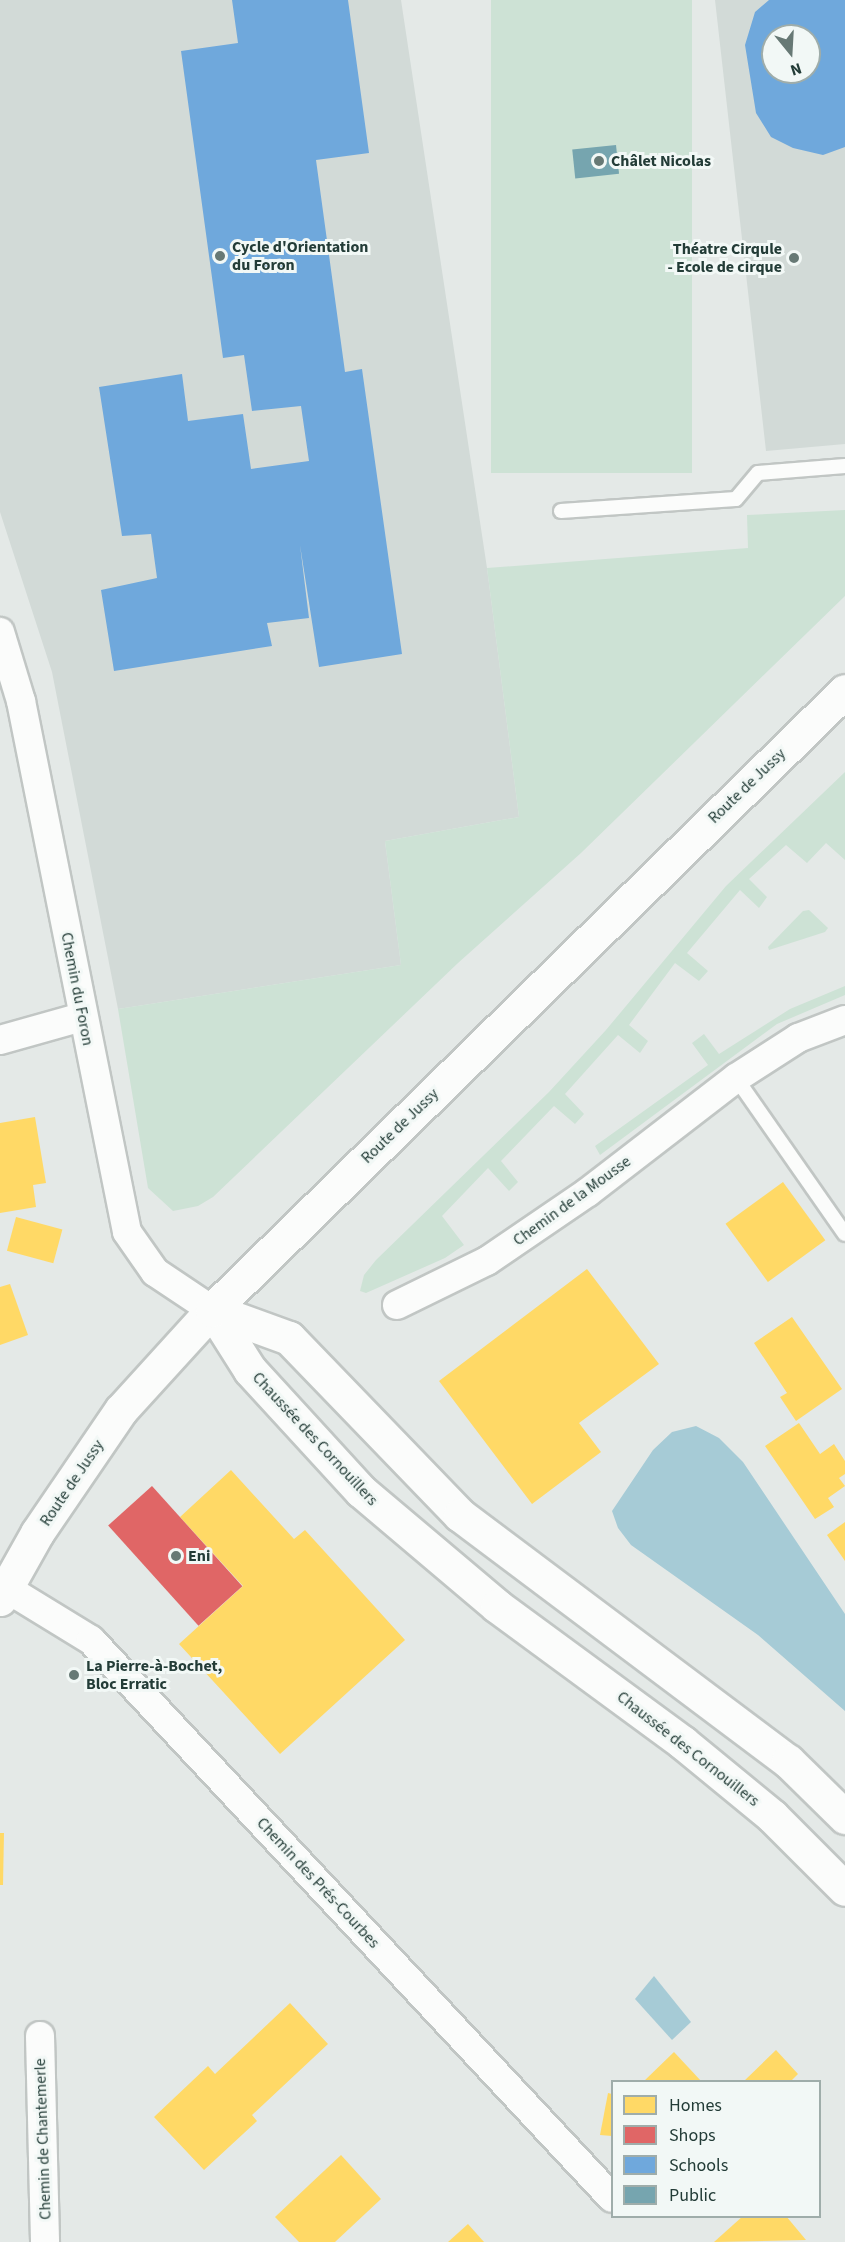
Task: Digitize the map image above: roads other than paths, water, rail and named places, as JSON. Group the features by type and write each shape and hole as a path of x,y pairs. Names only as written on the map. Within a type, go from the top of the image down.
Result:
{"street":[{"name":"Chemin du Foron","path":"0,632 21,701 82,1017 127,1232 155,1272 212,1310"},
{"name":"Route de Jussy","path":"2,1591 37,1533 121,1410 212,1310 845,691"},
{"path":"0,1040 82,1017"},
{"name":"Chemin de la Mousse","path":"397,1305 487,1261 557,1215 736,1078 798,1038 845,1020"},
{"path":"212,1310 289,1338 460,1515 788,1761 845,1816"},
{"name":"Chaussée des Cornouillers","path":"212,1310 250,1370 361,1491 497,1606 682,1742 772,1816 845,1889"},
{"name":"Chemin des Prés-Courbes","path":"2,1591 91,1640 611,2197"},
{"name":"Chemin de Chantemerle","path":"40,2036 45,2242"}],"lane":[{"path":"561,511 736,499 758,473 845,466"},
{"path":"736,1078 845,1234"}],"water":[{"path":"696,1426 719,1438 743,1462 845,1614 845,1711 758,1635 631,1545 618,1528 612,1511 653,1450 672,1432"},
{"path":"654,1976 691,2022 672,2040 635,1999"}],"place":[{"name":"Châlet Nicolas","path":"599,161"},
{"name":"Cycle d'Orientation du Foron","path":"220,256"},
{"name":"Théatre Cirqule - Ecole de cirque","path":"794,258"},
{"name":"Eni","path":"176,1556"},
{"name":"La Pierre-à-Bochet, Bloc Erratic","path":"74,1675"}]}
